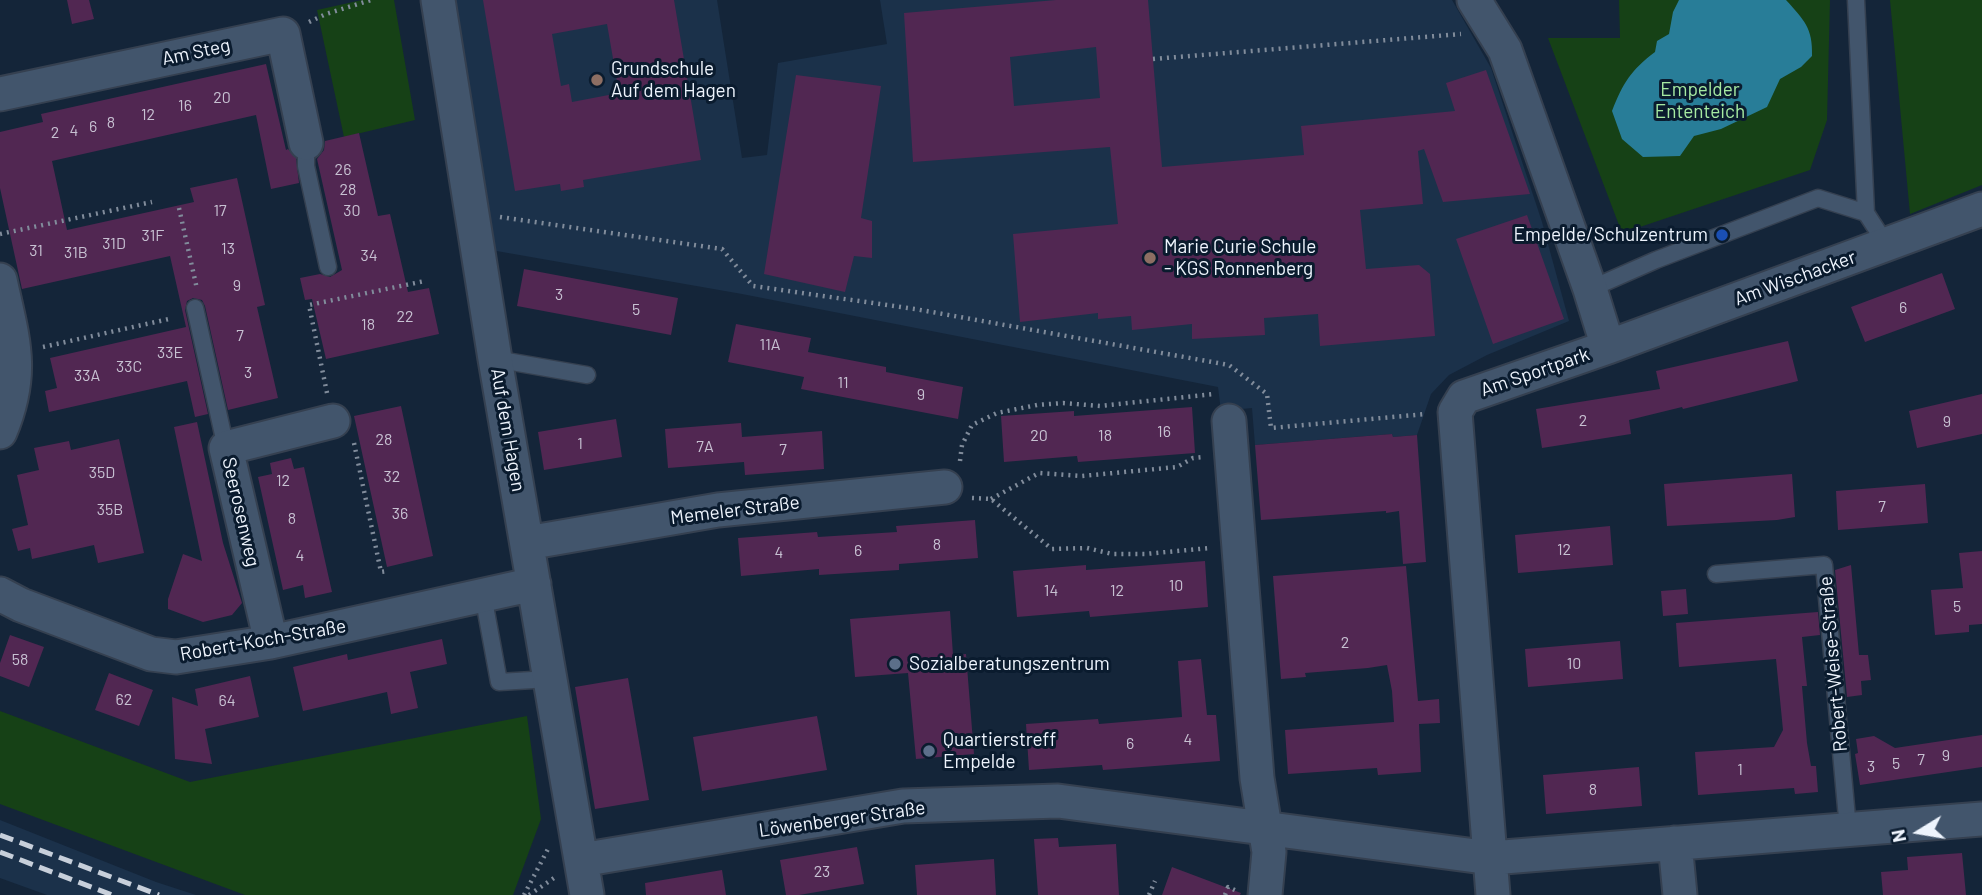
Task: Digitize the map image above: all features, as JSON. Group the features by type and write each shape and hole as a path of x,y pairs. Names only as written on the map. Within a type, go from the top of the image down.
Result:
{"street":[{"name":"Auf dem Hagen","path":"438,0 495,359 581,860"},
{"name":"Am Sportpark","path":"1455,412 1464,397 1608,347 1505,50 1474,0"},
{"name":"Am Steg","path":"0,94 283,34"},
{"path":"283,34 306,143"},
{"name":"Am Wischacker","path":"1608,347 1981,211"},
{"path":"0,280 16,353 15,389 0,432"},
{"path":"1455,412 1493,895"},
{"name":"Seerosenweg","path":"271,642 226,448 333,421"},
{"path":"1229,421 1257,778 1269,852 1265,895"},
{"name":"Memeler Straße","path":"527,544 718,510 955,484"},
{"name":"Robert-Koch-Straße","path":"0,594 21,605 151,654 176,657 271,642 534,584"},
{"name":"Löwenberger Straße","path":"581,860 903,806 1058,802 1265,827 1491,859"},
{"path":"1491,859 1982,818"},
{"path":"1675,843 1680,895"},
{"path":"581,860 587,895"}],"lane":[{"path":"1856,0 1866,213 1886,244"},
{"path":"306,143 306,166 328,267"},
{"path":"1590,289 1656,260 1818,198 1866,213"},
{"path":"195,309 226,448"},
{"path":"495,359 587,375"},
{"name":"Robert-Weise-Straße","path":"1716,574 1824,565 1848,829"},
{"path":"483,595 499,682 550,679"}],"path":[{"path":"283,34 326,14 371,0"},
{"path":"1153,59 1494,31"},
{"path":"0,234 152,202"},
{"path":"179,208 201,306 195,309"},
{"path":"472,212 722,249 753,286 915,309 1230,365 1267,394 1271,428 1455,412"},
{"path":"388,571 381,572 352,434 333,421 309,305 425,281"},
{"path":"16,353 169,318"},
{"path":"1229,421 1217,416 1214,394 1100,406 1063,403 1037,405 997,413 972,425 962,445 955,484 970,498 991,499 1039,473 1082,476 1177,467 1193,458 1232,454"},
{"path":"991,499 1052,549 1087,548 1112,554 1145,554 1239,547"},
{"path":"1149,895 1154,881"}],"shaded area":[{"name":"Marie Curie Schule - KGS Ronnenberg","path":"450,0 717,0 742,158 767,155 778,63 887,44 880,0 1452,0 1491,68 1542,222 1569,321 1487,355 1449,375 1431,394 1417,435 1393,437 1392,434 1255,445 1252,408 1221,411 1218,387 742,294 491,250"},
{"path":"1679,0 1786,0 1809,31 1812,56 1801,67 1780,79 1767,107 1721,129 1694,136 1680,156 1643,157 1622,139 1612,111 1629,78 1655,52 1657,41 1669,34 1673,12"},
{"path":"0,820 156,882 196,895 47,895 0,878"}],"green space":[{"path":"362,0 394,0 415,120 344,137 317,10"},
{"name":"Empelder Ententeich","path":"1619,0 1830,0 1827,120 1810,170 1622,233 1548,38 1620,38"},
{"path":"1890,0 1982,0 1982,185 1910,214"},
{"path":"0,711 190,782 527,716 541,819 513,895 245,895 0,804"}],"building":[{"path":"67,0 89,0 94,19 72,24"},
{"path":"483,0 674,0 701,160 583,180 584,187 561,191 560,184 515,191","holes":["607,24 619,93 572,102 569,84 561,86 552,34"]},
{"path":"1056,0 1148,0 1162,167 1304,155 1301,126 1455,111 1446,83 1486,70 1530,194 1443,202 1424,149 1418,151 1423,204 1360,210 1366,269 1419,265 1430,274 1435,336 1320,346 1318,314 1264,318 1265,335 1192,339 1192,324 1132,330 1131,316 1098,319 1098,313 1020,322 1013,234 1118,224 1110,147 913,162 904,13","holes":["1096,47 1100,98 1014,106 1010,57"]},
{"path":"266,64 286,150 296,158 299,183 271,189 256,115 52,161 67,230 194,202 190,188 237,178 265,305 257,307 278,398 228,410 205,306 202,300 193,298 187,301 185,310 208,414 195,417 187,381 49,412 45,391 57,388 50,358 186,327 170,256 22,289 0,188 0,132 43,122 41,114"},
{"path":"796,75 881,86 861,218 872,221 872,258 854,256 845,292 764,274"},
{"path":"359,133 378,216 390,214 408,292 429,288 439,334 326,359 312,299 305,300 300,278 320,274 330,277 342,270 317,159 324,150 325,141"},
{"path":"1527,215 1564,319 1493,344 1456,239"},
{"path":"524,269 678,298 671,335 517,306"},
{"path":"1942,273 1955,309 1865,342 1851,307"},
{"path":"736,324 811,338 808,352 886,367 886,372 963,387 958,419 801,389 804,377 728,362"},
{"path":"1788,341 1798,381 1629,420 1631,434 1542,448 1536,409 1660,389 1656,371"},
{"path":"1982,394 1982,434 1917,448 1909,411"},
{"path":"401,406 433,556 387,567 354,416"},
{"path":"1192,407 1195,453 1078,462 1077,456 1004,462 1001,416 1074,411 1074,416"},
{"path":"616,419 622,457 544,470 538,432"},
{"path":"197,422 223,543 242,603 232,615 203,622 168,609 168,599 183,554 202,561 174,427"},
{"path":"741,423 742,437 822,431 824,469 745,475 744,462 668,468 665,429"},
{"path":"1392,434 1393,437 1417,435 1426,562 1403,564 1399,511 1261,520 1255,445"},
{"path":"119,439 144,553 98,563 94,545 32,559 30,548 18,551 12,529 28,525 17,475 39,470 34,448 69,441 71,450"},
{"path":"291,458 294,469 304,467 332,592 305,598 303,585 283,590 258,477 272,474 270,463"},
{"path":"1792,474 1795,517 1667,526 1664,484"},
{"path":"1925,484 1928,523 1838,530 1836,491"},
{"path":"975,520 978,558 899,564 899,570 819,575 819,569 741,576 738,538 817,532 818,537 897,532 896,526"},
{"path":"1610,526 1613,565 1518,573 1515,535"},
{"path":"1982,551 1982,624 1969,625 1969,632 1935,635 1931,590 1963,588 1959,553"},
{"path":"1205,561 1208,607 1090,617 1089,611 1017,617 1013,571 1086,565 1086,570"},
{"path":"1851,565 1859,655 1868,655 1871,680 1861,681 1862,695 1847,697 1835,570"},
{"path":"1406,566 1418,701 1439,699 1440,723 1419,724 1421,772 1378,775 1377,768 1288,774 1285,730 1394,722 1392,691 1387,665 1305,673 1306,677 1281,679 1273,576"},
{"path":"1686,589 1688,614 1663,616 1661,591"},
{"path":"950,611 953,655 966,654 974,754 916,759 908,673 855,677 850,619"},
{"path":"1818,612 1820,635 1802,637 1807,686 1802,686 1807,743 1811,766 1816,766 1818,792 1795,794 1794,788 1698,795 1695,752 1774,747 1783,730 1776,659 1679,667 1676,623"},
{"path":"10,635 44,647 29,687 0,676 0,663"},
{"path":"442,639 447,664 410,672 418,708 391,714 387,692 303,711 293,667 347,654 348,660"},
{"path":"1620,641 1623,679 1528,687 1525,649"},
{"path":"1201,659 1207,715 1216,715 1220,761 1103,770 1102,765 1029,770 1026,724 1098,719 1099,724 1182,717 1178,661"},
{"path":"109,673 153,690 139,726 95,710"},
{"path":"250,676 259,717 205,729 212,764 175,759 172,697 198,706 195,689"},
{"path":"628,678 649,800 595,809 575,687"},
{"path":"817,716 827,770 702,791 693,737"},
{"path":"1982,735 1982,767 1860,785 1855,754 1858,753 1856,739 1874,736 1895,748"},
{"path":"1639,767 1642,806 1546,814 1543,775"},
{"path":"1058,838 1059,847 1116,844 1119,895 1038,895 1034,839"},
{"path":"857,847 864,884 786,895 780,860"},
{"path":"1962,853 1966,895 1883,895 1881,872 1908,870 1907,857"},
{"path":"994,859 996,895 917,895 915,865"},
{"path":"1172,867 1241,893 1162,895"},
{"path":"722,870 726,895 646,895 645,883"}],"railway":[{"path":"0,835 159,895"},
{"path":"0,852 112,895"}],"place":[{"name":"Grundschule Auf dem Hagen","path":"597,80"},
{"name":"Empelde/Schulzentrum","path":"1722,235"},
{"name":"Marie Curie Schule - KGS Ronnenberg","path":"1150,258"},
{"name":"Sozialberatungszentrum","path":"895,664"},
{"name":"Quartierstreff Empelde","path":"929,751"}]}
